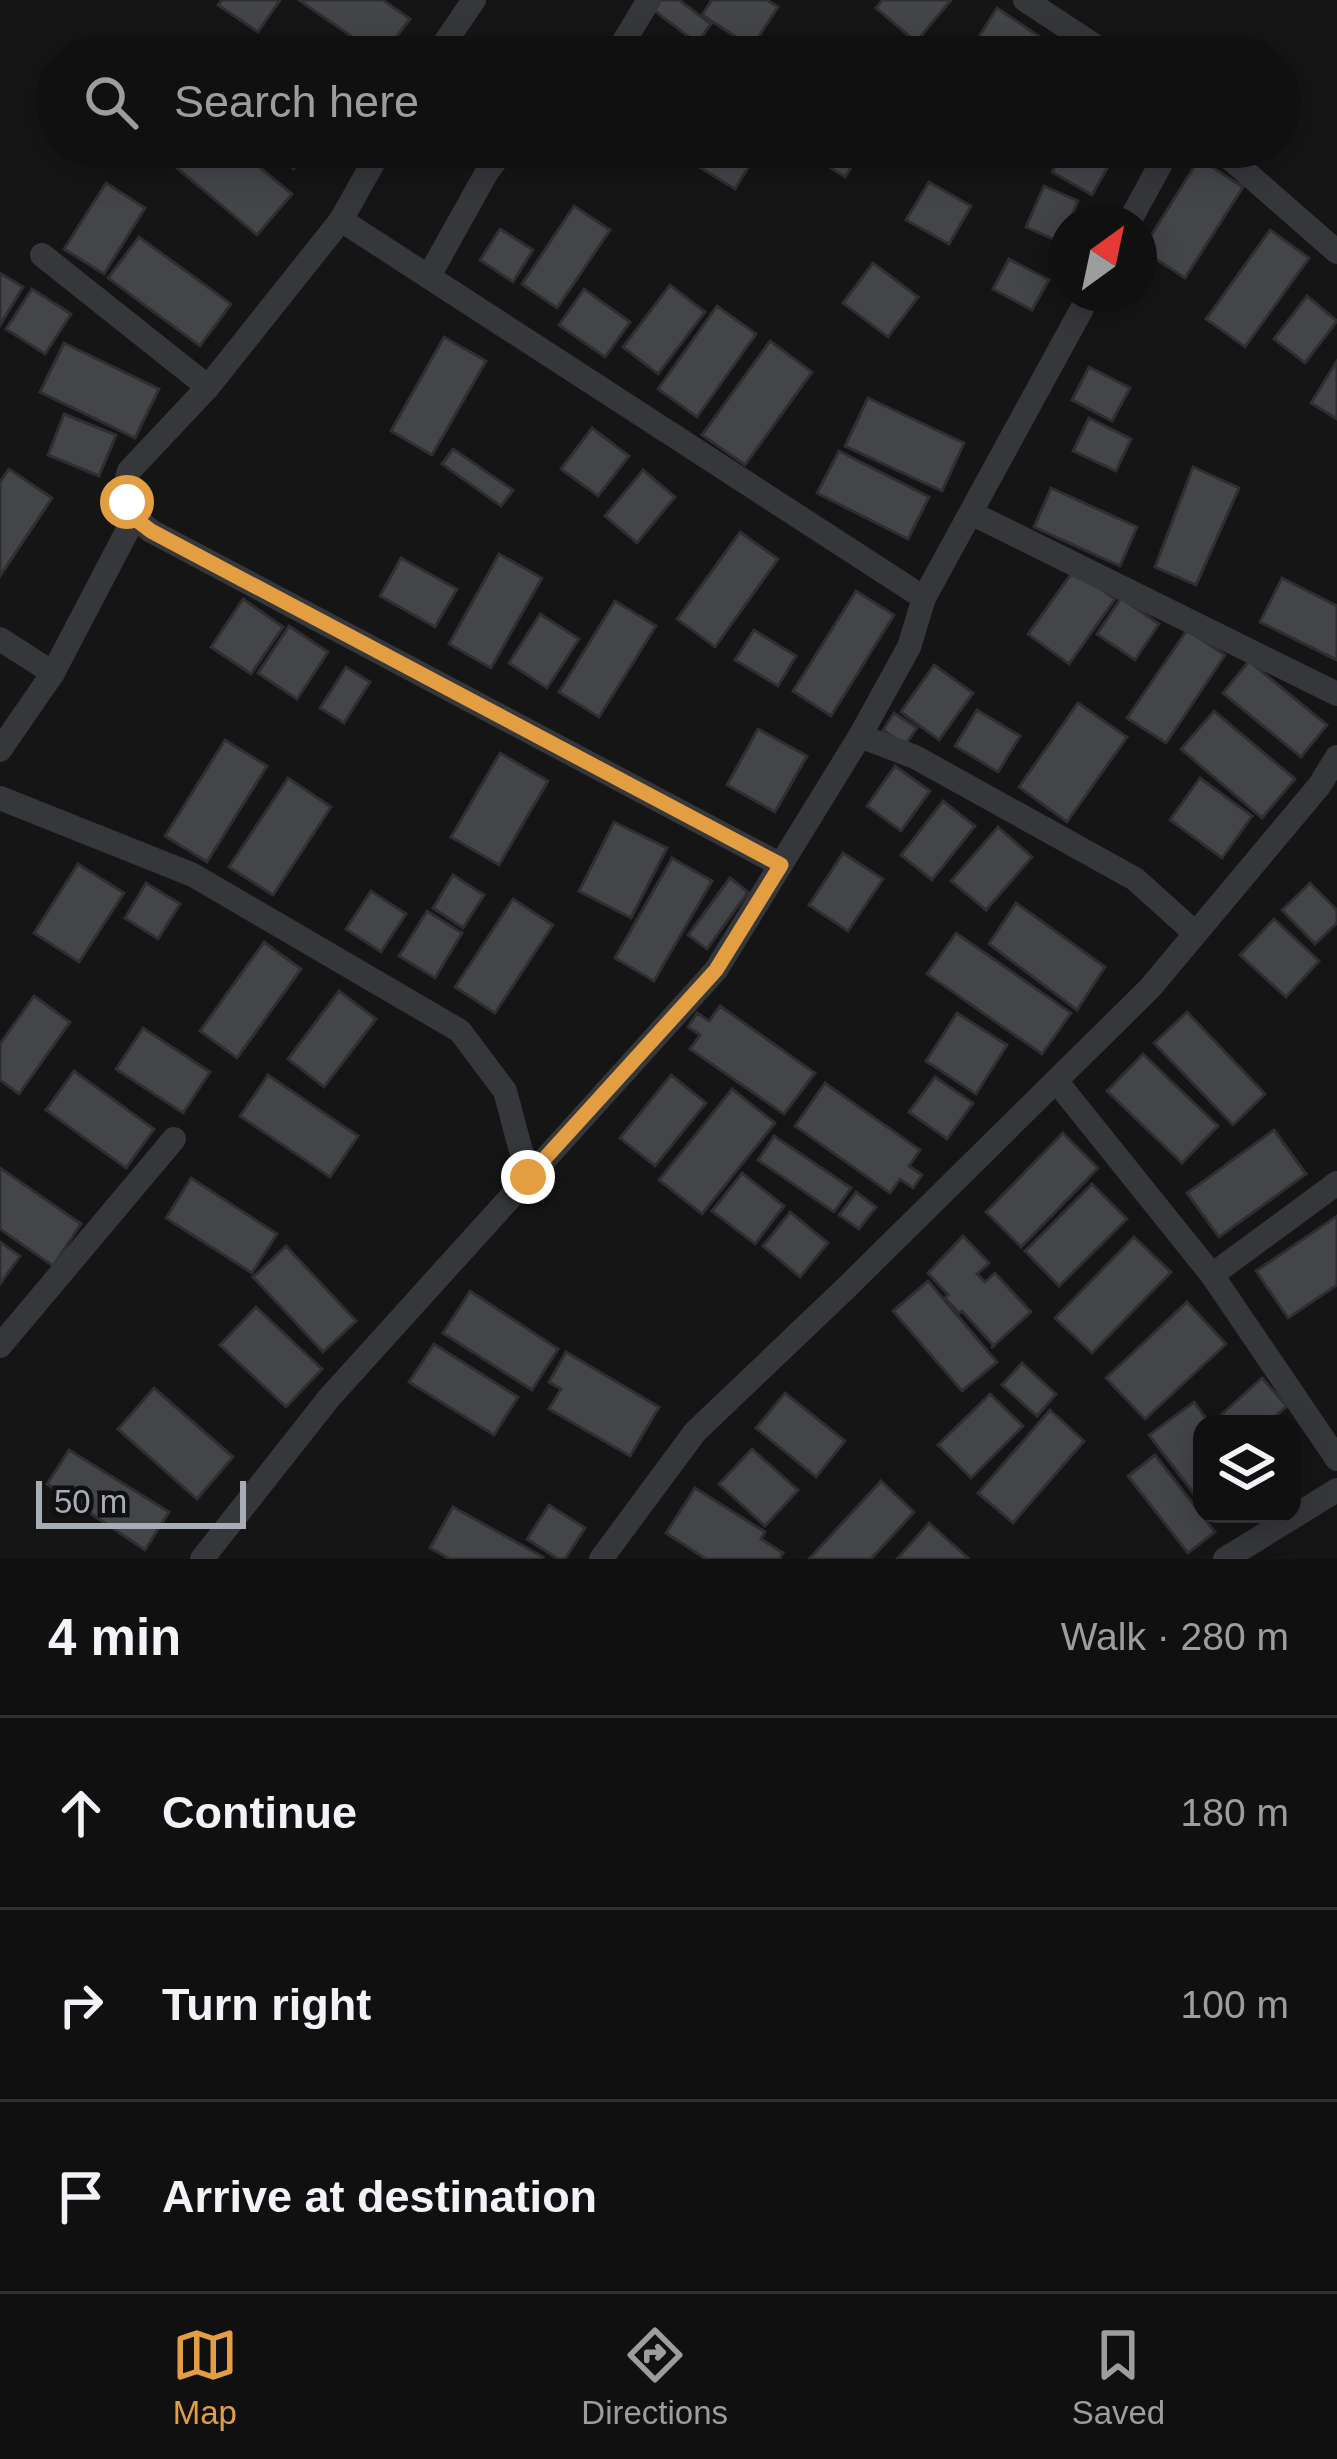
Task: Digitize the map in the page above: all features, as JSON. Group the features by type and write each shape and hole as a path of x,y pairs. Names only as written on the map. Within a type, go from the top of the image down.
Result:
{"street":[{"path":"450,36 474,0"},
{"path":"627,36 649,0"},
{"path":"1025,0 1080,36"},
{"path":"370,168 341,220 208,387 129,471 125,484 134,518 781,865"},
{"path":"429,276 490,168"},
{"path":"1139,204 1159,168"},
{"path":"1241,168 1337,252"},
{"path":"341,220 924,598"},
{"path":"42,255 208,387"},
{"path":"202,1559 329,1398 716,970 860,736 909,647 924,598 1080,312"},
{"path":"971,512 1337,694"},
{"path":"0,749 53,673 134,518"},
{"path":"0,639 53,673"},
{"path":"860,736 915,758 1135,879 1195,933"},
{"path":"601,1559 695,1432 1150,988 1337,757"},
{"path":"0,798 193,875 460,1030 505,1091 528,1177"},
{"path":"1057,1082 1213,1275 1337,1460"},
{"path":"0,1346 174,1139"},
{"path":"1213,1275 1337,1183"},
{"path":"1225,1559 1337,1490"}],"building":[{"path":"222,0 280,0 258,32 218,5"},
{"path":"299,0 383,0 410,19 397,36 351,36"},
{"path":"659,0 679,0 711,24 702,36 688,36 652,9"},
{"path":"712,0 767,0 778,7 759,36 735,36 702,15"},
{"path":"882,0 951,0 921,36 909,36 876,8"},
{"path":"997,8 1039,36 979,36"},
{"path":"177,168 260,168 292,194 257,235"},
{"path":"701,168 748,168 735,189"},
{"path":"1054,168 1107,168 1092,195 1052,172"},
{"path":"1193,168 1213,168 1243,187 1185,278 1157,260 1157,226"},
{"path":"929,182 971,206 949,244 906,220"},
{"path":"106,183 145,208 104,274 64,249"},
{"path":"1044,186 1078,201 1049,204 1049,237 1026,227"},
{"path":"574,206 610,230 557,308 522,284"},
{"path":"500,229 533,250 513,282 480,260"},
{"path":"1270,230 1309,258 1245,347 1206,319"},
{"path":"139,237 231,304 200,346 108,278"},
{"path":"1009,259 1049,280 1032,310 993,289"},
{"path":"873,263 918,297 888,337 843,303"},
{"path":"0,273 23,287 0,325"},
{"path":"670,285 705,312 658,374 623,347"},
{"path":"32,289 71,314 45,354 6,329"},
{"path":"584,289 630,322 605,357 559,325"},
{"path":"1307,296 1337,321 1305,363 1274,339"},
{"path":"717,306 756,334 697,417 658,389"},
{"path":"444,337 486,361 432,455 391,431"},
{"path":"770,341 812,372 745,465 702,435"},
{"path":"64,343 159,389 135,438 40,392"},
{"path":"1337,361 1337,419 1311,403"},
{"path":"1089,367 1130,388 1112,421 1072,400"},
{"path":"868,398 964,443 942,491 845,446"},
{"path":"64,414 116,435 99,476 48,455"},
{"path":"1089,418 1131,439 1116,471 1073,451"},
{"path":"592,428 629,456 598,496 561,469"},
{"path":"453,449 513,490 501,506 442,464"},
{"path":"839,451 929,497 908,539 817,493"},
{"path":"1193,467 1239,488 1196,585 1155,567"},
{"path":"9,469 52,498 0,576 0,482"},
{"path":"643,470 675,497 637,543 605,516"},
{"path":"1051,488 1137,527 1120,566 1034,527"},
{"path":"740,532 778,559 715,647 677,619"},
{"path":"499,554 542,578 491,668 449,644"},
{"path":"401,558 457,589 435,627 380,596"},
{"path":"1074,570 1115,599 1069,664 1028,634"},
{"path":"1282,578 1337,606 1337,660 1260,622"},
{"path":"856,591 894,615 831,716 793,691"},
{"path":"1121,598 1159,624 1135,660 1097,634"},
{"path":"243,599 283,627 251,674 211,647"},
{"path":"615,601 656,626 599,717 559,692"},
{"path":"540,614 579,639 547,688 509,663"},
{"path":"289,626 328,652 297,699 258,673"},
{"path":"754,630 796,656 778,686 735,660"},
{"path":"1187,630 1225,655 1166,743 1127,718"},
{"path":"1249,661 1327,725 1301,757 1223,693"},
{"path":"934,665 973,693 939,740 901,712"},
{"path":"346,667 370,682 344,723 320,708"},
{"path":"1078,703 1127,737 1067,822 1019,787"},
{"path":"977,710 1020,736 998,772 955,746"},
{"path":"1214,711 1295,779 1262,818 1181,749"},
{"path":"894,713 917,728 905,745 883,730"},
{"path":"758,729 807,756 775,812 727,785"},
{"path":"225,740 267,766 207,862 165,836"},
{"path":"500,753 548,781 499,865 451,837"},
{"path":"895,766 930,791 901,831 867,806"},
{"path":"288,778 331,807 273,895 229,867"},
{"path":"1200,778 1252,816 1222,858 1170,820"},
{"path":"943,801 975,826 932,880 901,855"},
{"path":"614,822 667,848 631,918 579,891"},
{"path":"998,827 1032,857 986,910 951,881"},
{"path":"843,853 883,879 848,931 809,905"},
{"path":"672,858 712,881 654,981 615,958"},
{"path":"78,864 124,893 79,962 34,933"},
{"path":"453,875 484,895 463,928 433,908"},
{"path":"730,878 748,892 707,949 688,935"},
{"path":"146,883 180,904 158,939 125,918"},
{"path":"1310,883 1337,910 1337,923 1315,944 1282,910"},
{"path":"371,891 406,914 381,952 346,929"},
{"path":"513,899 553,925 495,1013 455,987"},
{"path":"1016,903 1105,967 1077,1010 989,944"},
{"path":"427,911 462,933 435,978 399,956"},
{"path":"1274,919 1319,961 1286,997 1240,955"},
{"path":"956,933 1071,1013 1042,1054 927,974"},
{"path":"264,942 301,969 237,1058 200,1031"},
{"path":"339,991 376,1019 324,1087 288,1059"},
{"path":"34,996 70,1022 19,1094 0,1080 0,1044"},
{"path":"720,1006 815,1073 784,1114 690,1049 700,1035 688,1027 697,1013 709,1021"},
{"path":"1187,1012 1265,1094 1233,1125 1154,1043"},
{"path":"957,1013 1007,1045 976,1094 926,1061"},
{"path":"143,1028 210,1072 183,1113 116,1069"},
{"path":"1143,1054 1218,1126 1182,1163 1107,1091"},
{"path":"74,1071 154,1129 126,1168 46,1110"},
{"path":"268,1075 358,1136 330,1177 240,1116"},
{"path":"671,1075 706,1103 655,1166 620,1138"},
{"path":"935,1077 973,1103 947,1139 909,1112"},
{"path":"825,1083 920,1150 909,1166 922,1175 913,1188 900,1179 890,1193 795,1126"},
{"path":"732,1089 775,1123 702,1214 659,1180"},
{"path":"1274,1130 1306,1174 1219,1237 1187,1193"},
{"path":"1063,1133 1098,1168 1021,1247 986,1212"},
{"path":"774,1136 851,1188 834,1212 758,1160"},
{"path":"0,1168 81,1224 53,1266 0,1229"},
{"path":"742,1173 784,1206 755,1244 712,1211"},
{"path":"191,1178 277,1234 252,1273 166,1218"},
{"path":"1092,1184 1127,1219 1059,1286 1025,1251"},
{"path":"856,1192 876,1207 859,1229 839,1215"},
{"path":"790,1212 828,1243 800,1277 763,1246"},
{"path":"1337,1216 1337,1285 1288,1318 1256,1271"},
{"path":"963,1236 989,1263 977,1274 985,1282 995,1273 1031,1312 994,1346 945,1298 948,1295 928,1273"},
{"path":"1134,1237 1171,1272 1092,1353 1055,1318"},
{"path":"0,1242 20,1256 0,1284"},
{"path":"286,1246 356,1321 323,1352 253,1277"},
{"path":"928,1281 997,1362 962,1391 893,1311"},
{"path":"470,1291 558,1349 532,1390 443,1333"},
{"path":"1187,1302 1226,1344 1145,1419 1106,1378"},
{"path":"256,1307 322,1369 286,1407 220,1345"},
{"path":"434,1344 518,1397 494,1435 409,1382"},
{"path":"566,1352 659,1407 630,1456 549,1409 561,1389 549,1382"},
{"path":"1022,1363 1056,1394 1037,1416 1002,1385"},
{"path":"1262,1378 1287,1406 1277,1415 1222,1414"},
{"path":"154,1388 233,1457 197,1499 118,1429"},
{"path":"785,1393 845,1441 816,1477 756,1428"},
{"path":"990,1394 1023,1426 971,1478 938,1445"},
{"path":"1194,1402 1203,1415 1193,1415 1193,1492 1149,1435"},
{"path":"1050,1410 1084,1441 1013,1523 978,1493"},
{"path":"752,1449 798,1490 765,1526 719,1484"},
{"path":"69,1450 169,1512 145,1550 47,1484"},
{"path":"1155,1455 1193,1504 1193,1523 1208,1523 1215,1532 1188,1553 1128,1476"},
{"path":"881,1481 914,1512 871,1559 809,1559"},
{"path":"695,1488 765,1532 761,1539 783,1553 779,1559 706,1559 666,1533"},
{"path":"549,1505 585,1528 565,1559 527,1539"},
{"path":"453,1507 543,1557 450,1559 430,1548"},
{"path":"929,1523 968,1558 897,1559"}],"route":[{"path":"127,502 134,518 151,531 781,865 716,970 528,1177"}]}
